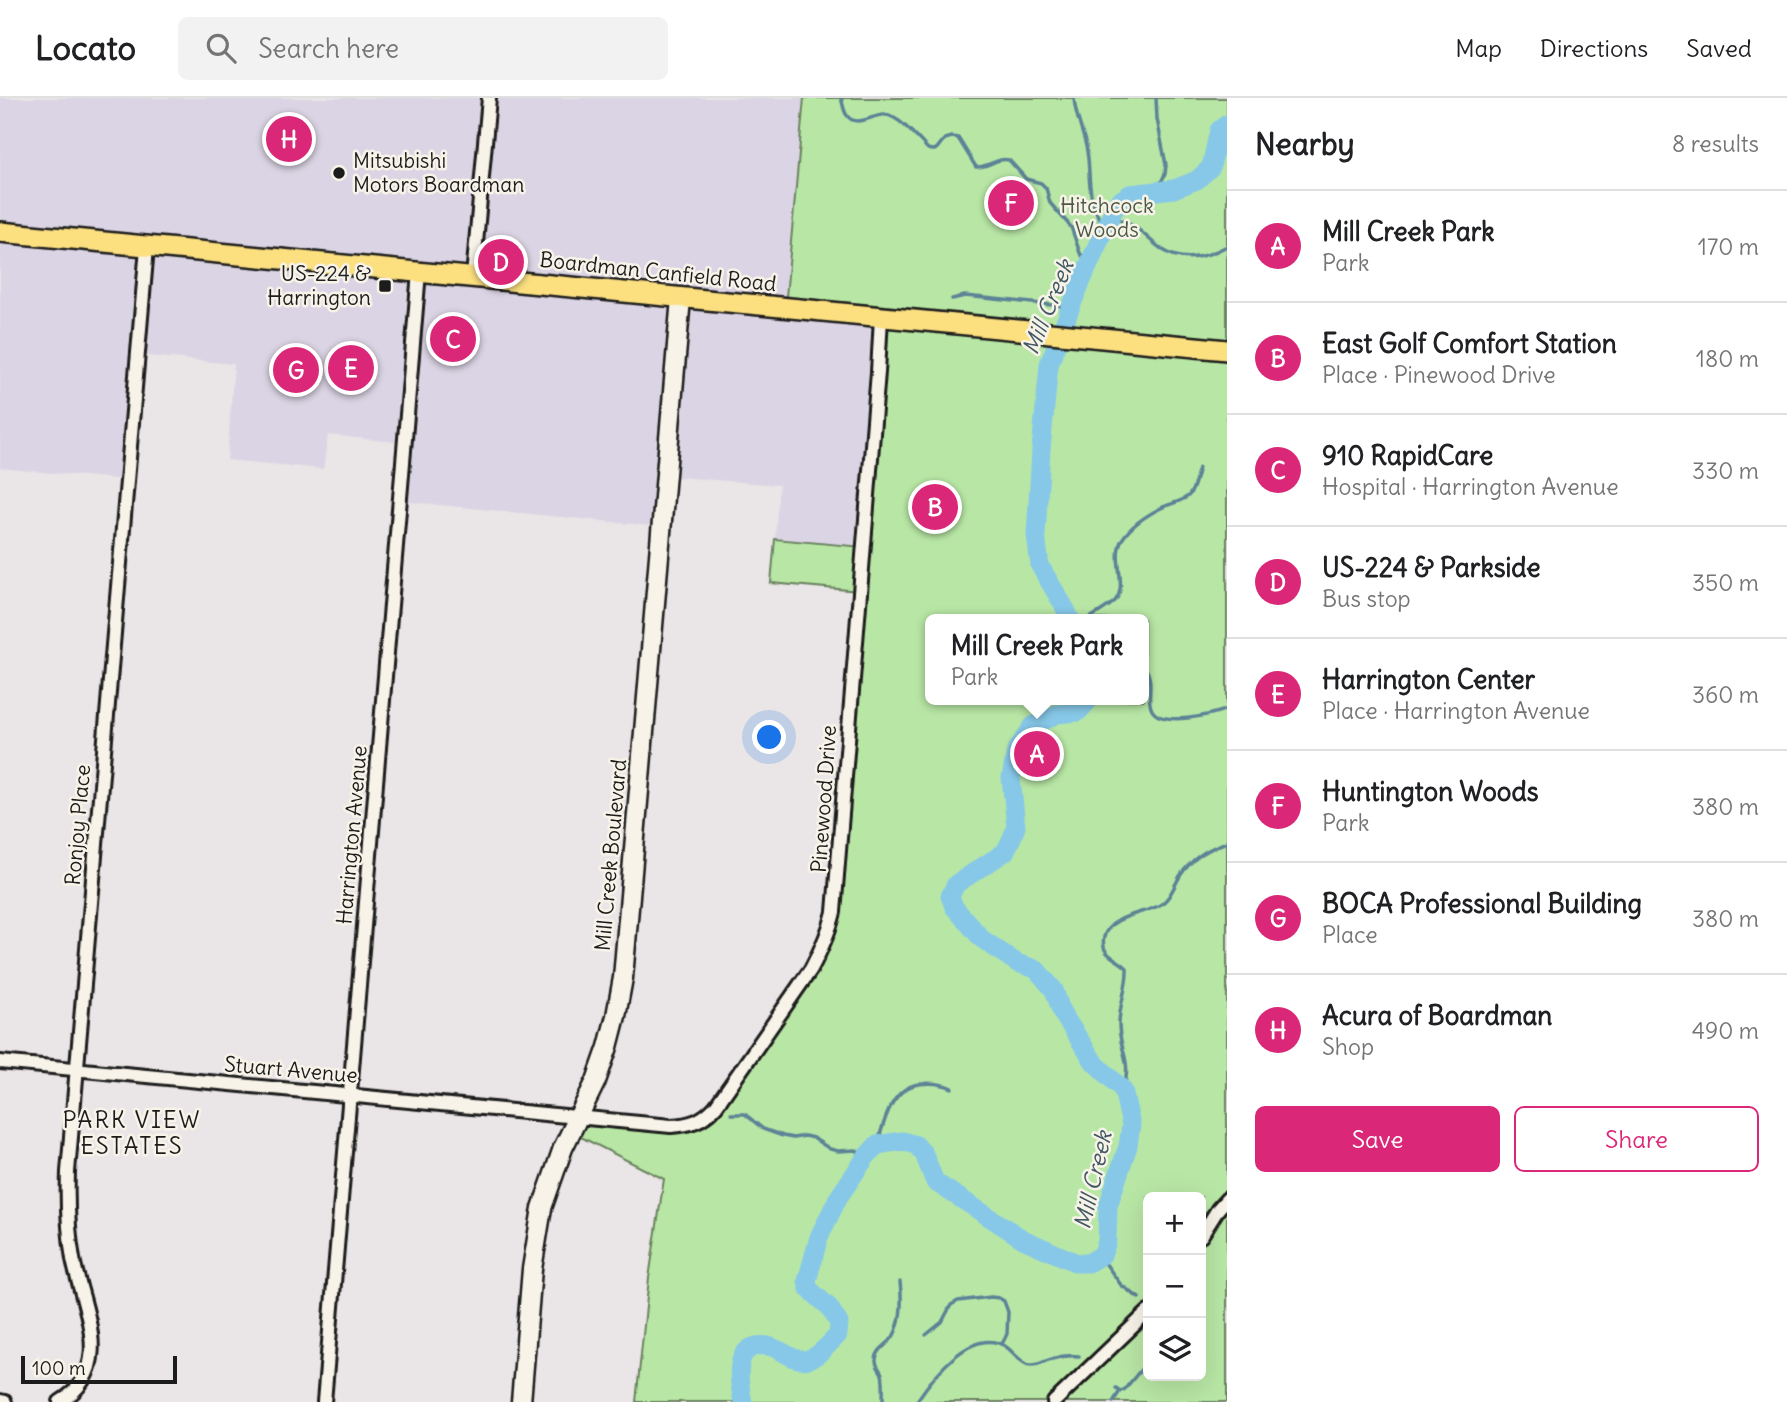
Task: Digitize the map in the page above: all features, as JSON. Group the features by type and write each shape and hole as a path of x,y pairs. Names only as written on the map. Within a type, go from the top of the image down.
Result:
{"main road":[{"name":"Boardman Canfield Road","path":"0,232 1227,350"}],"street":[{"path":"473,277 489,98"},
{"name":"Ronjoy Place","path":"64,1399 81,1384 92,1361 93,1346 74,1260 68,1215 68,1172 147,247"},
{"name":"Harrington Avenue","path":"324,1402 419,272"},
{"name":"Mill Creek Boulevard","path":"521,1402 538,1228 551,1178 596,1081 608,1047 623,978 681,298"},
{"name":"Pinewood Drive","path":"579,1116 671,1126 686,1125 705,1117 716,1106 823,948 836,897 881,317"},
{"name":"Stuart Avenue","path":"0,1062 579,1116"},
{"path":"1206,1228 1227,1199"},
{"path":"1054,1402 1143,1317"}],"shaded area":[{"path":"0,98 804,98 785,307 881,317 864,547 775,539 779,485 666,476 662,527 399,501 404,443 328,435 323,469 227,460 234,364 139,355 127,480 0,468"}],"green space":[{"name":"Hitchcock Woods","path":"804,98 1227,98 1227,1402 636,1402 649,1278 664,1179 571,1132 579,1116 643,1123 705,1117 830,929 859,591 771,583 775,539 863,547 881,318 785,308"}],"waterway":[{"path":"841,98 850,119 859,121 881,115 891,116 928,149 936,149 945,139 958,138 976,167 1009,160 1026,179 1041,183 1046,188 1050,203 1071,227 1080,253 1089,264"},
{"path":"1074,98 1087,152 1092,199 1104,230"},
{"path":"1156,98 1157,119 1166,165 1157,191"},
{"name":"Mill Creek","path":"1068,614 1040,566 1036,535 1049,364 1074,299 1118,202 1130,194 1174,189 1197,180 1211,167 1219,130 1227,124"},
{"path":"1111,216 1132,225 1163,250 1179,257 1203,256 1227,246"},
{"path":"952,299 965,296 1071,307"},
{"path":"1096,614 1115,601 1119,594 1118,553 1123,538 1145,517 1187,497 1193,488 1199,468"},
{"path":"1149,678 1150,705 1157,715 1176,719 1188,718 1227,709"},
{"name":"Mill Creek","path":"743,1402 739,1373 743,1356 748,1350 756,1346 768,1346 803,1360 813,1357 838,1335 839,1323 829,1307 809,1289 807,1281 819,1237 838,1198 877,1145 902,1141 916,1145 924,1154 935,1182 1023,1239 1077,1263 1088,1263 1102,1255 1107,1242 1108,1206 1128,1146 1131,1125 1123,1090 1094,1062 1062,1013 1054,990 1036,969 1017,963 982,939 954,907 950,896 956,884 1005,852 1011,840 1016,827 1011,778 1016,751 1033,726 1057,714 1078,712 1084,705"},
{"path":"1123,1090 1127,1071 1119,1024 1127,968 1104,948 1104,937 1112,924 1162,903 1195,859 1227,842"},
{"path":"877,1145 890,1107 902,1092 924,1083 952,1088"},
{"path":"731,1114 745,1114 763,1129 783,1136 813,1138 830,1149 856,1150 866,1157"},
{"path":"1100,1256 1121,1285 1139,1298"},
{"path":"883,1402 883,1377 876,1359 893,1337 898,1324 900,1282"},
{"path":"926,1335 942,1322 951,1305 958,1301 991,1297 1004,1301 1008,1312 1007,1334 1002,1344"},
{"path":"916,1402 942,1368 966,1349 979,1343 992,1342 1005,1346 1031,1365 1062,1356 1079,1356"},
{"path":"1116,1388 1124,1390 1143,1367"},
{"path":"1113,1402 1120,1391"}],"place":[{"name":"Acura of Boardman","path":"289,139"},
{"name":"Mitsubishi Motors Boardman","path":"339,173"},
{"name":"Huntington Woods","path":"1011,203"},
{"name":"US-224 & Parkside","path":"501,262"},
{"name":"US-224 & Harrington","path":"385,286"},
{"name":"910 RapidCare","path":"453,339"},
{"name":"Harrington Center","path":"351,368"},
{"name":"BOCA Professional Building","path":"296,370"},
{"name":"East Golf Comfort Station","path":"935,507"},
{"name":"Mill Creek Park","path":"1037,754"}],"district":[{"name":"PARK VIEW ESTATES","path":"132,1133"}]}
